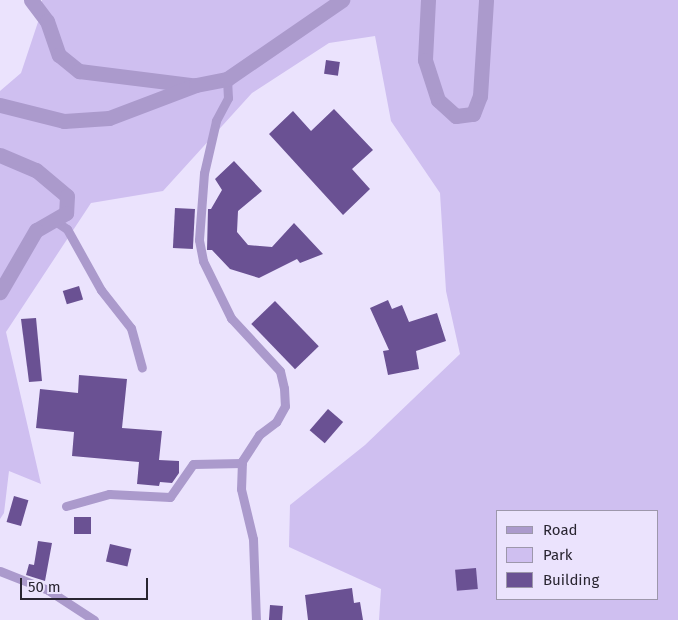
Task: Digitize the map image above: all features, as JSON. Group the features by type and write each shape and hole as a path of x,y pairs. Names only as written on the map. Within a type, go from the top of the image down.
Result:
{"street":[{"path":"31,0 47,21 59,55 79,71 196,85"},
{"path":"0,105 64,121 109,118 196,85 227,79 342,0"},
{"path":"428,0 425,60 438,100 456,116 473,114 480,96 486,0"},
{"path":"0,155 36,170 67,196 66,213 52,219 36,230 0,292"}],"lane":[{"path":"227,79 228,98 216,121 204,173 199,240 203,261 231,318 280,371 284,388 285,406 280,414 259,435 242,463 241,490 254,548 256,620"},
{"path":"52,219 68,229 101,290 131,328 142,368"},
{"path":"66,506 109,494 170,497 193,464 242,463"},
{"path":"0,571 48,590 94,620"}],"green space":[{"path":"42,0 678,0 678,620 379,620 381,589 289,547 290,505 365,445 460,354 446,291 440,193 391,121 375,36 329,43 252,93 163,191 91,203 6,332 41,484 9,471 4,513 0,519 0,91 21,73 40,16"}],"building":[{"path":"326,60 340,62 338,76 324,74"},
{"path":"334,109 373,150 352,169 370,189 343,215 269,134 293,111 311,131"},
{"path":"234,161 262,191 238,211 237,232 248,245 272,247 294,223 323,254 300,263 297,259 259,278 230,269 212,250 207,250 208,209 211,209 222,190 215,179"},
{"path":"175,208 195,209 193,249 173,248"},
{"path":"79,286 83,299 67,304 63,291"},
{"path":"388,300 392,309 402,305 409,322 437,313 446,341 416,351 419,369 388,375 383,351 389,350 370,308"},
{"path":"275,301 319,346 295,369 251,324"},
{"path":"36,318 42,381 29,382 21,319"},
{"path":"79,375 127,379 122,428 162,431 159,460 179,461 179,473 172,483 160,482 159,486 137,484 139,462 72,456 74,432 36,428 40,389 78,393"},
{"path":"328,409 343,422 325,443 310,430"},
{"path":"14,496 28,500 21,526 7,522"},
{"path":"74,517 91,517 91,534 74,534"},
{"path":"38,541 52,543 45,581 26,575 29,564 34,565"},
{"path":"110,544 131,549 127,566 106,562"},
{"path":"476,568 478,589 457,591 455,570"},
{"path":"352,588 354,603 360,602 363,620 308,620 305,595"},
{"path":"270,605 283,606 282,620 269,620"}]}
